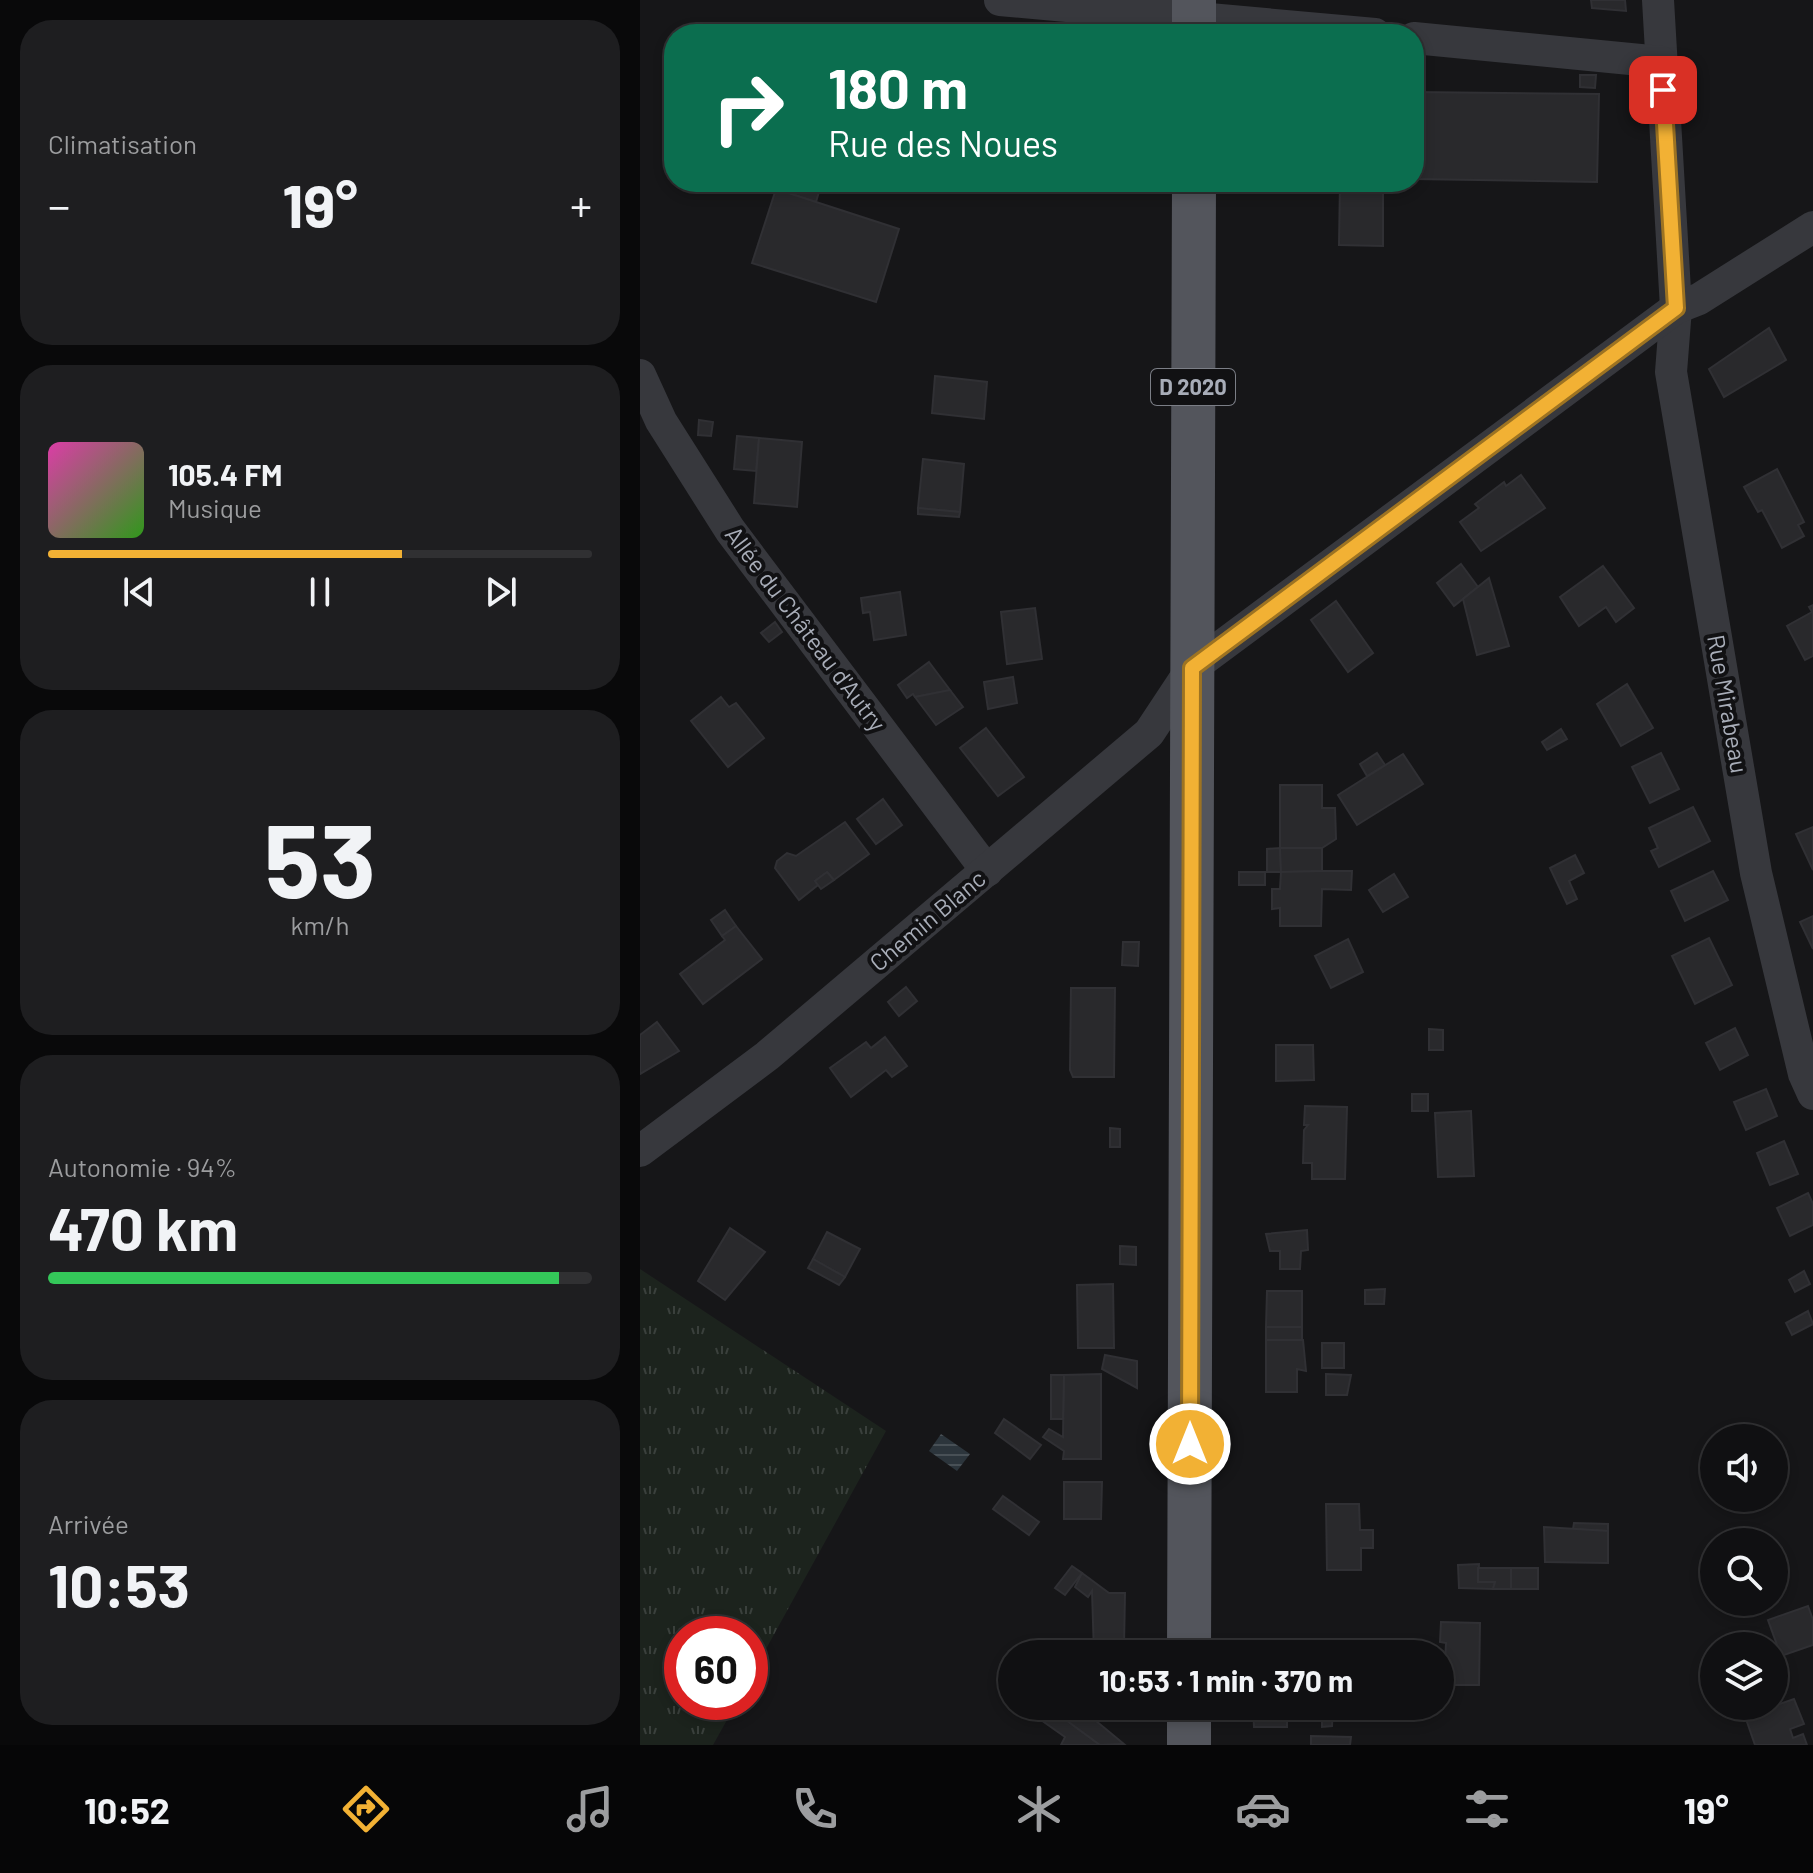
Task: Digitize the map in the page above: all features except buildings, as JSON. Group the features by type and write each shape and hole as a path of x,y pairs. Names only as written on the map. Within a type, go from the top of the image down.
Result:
{"main road":[{"name":"D 2020","path":"1189,1640 1194,192"},
{"path":"1189,1720 1189,1745"}],"street":[{"path":"1000,0 1269,24"},
{"name":"Rue Mirabeau","path":"1658,0 1676,308 1671,372 1756,873 1804,1074 1813,1094"},
{"path":"1424,39 1661,62"},
{"name":"Chemin Blanc","path":"640,1151 767,1056 1149,733 1192,668 1676,308 1699,299 1813,227"},
{"name":"Allée du Château d'Autry","path":"640,375 661,421 730,530 987,871"}],"green space":[{"path":"640,1269 886,1431 768,1645 768,1616 664,1616 664,1720 727,1720 713,1745 640,1745"}],"shaded area":[{"path":"941,1434 970,1454 957,1471 929,1451"}],"route":[{"path":"1190,1444 1192,668 1676,308 1663,90"}]}
